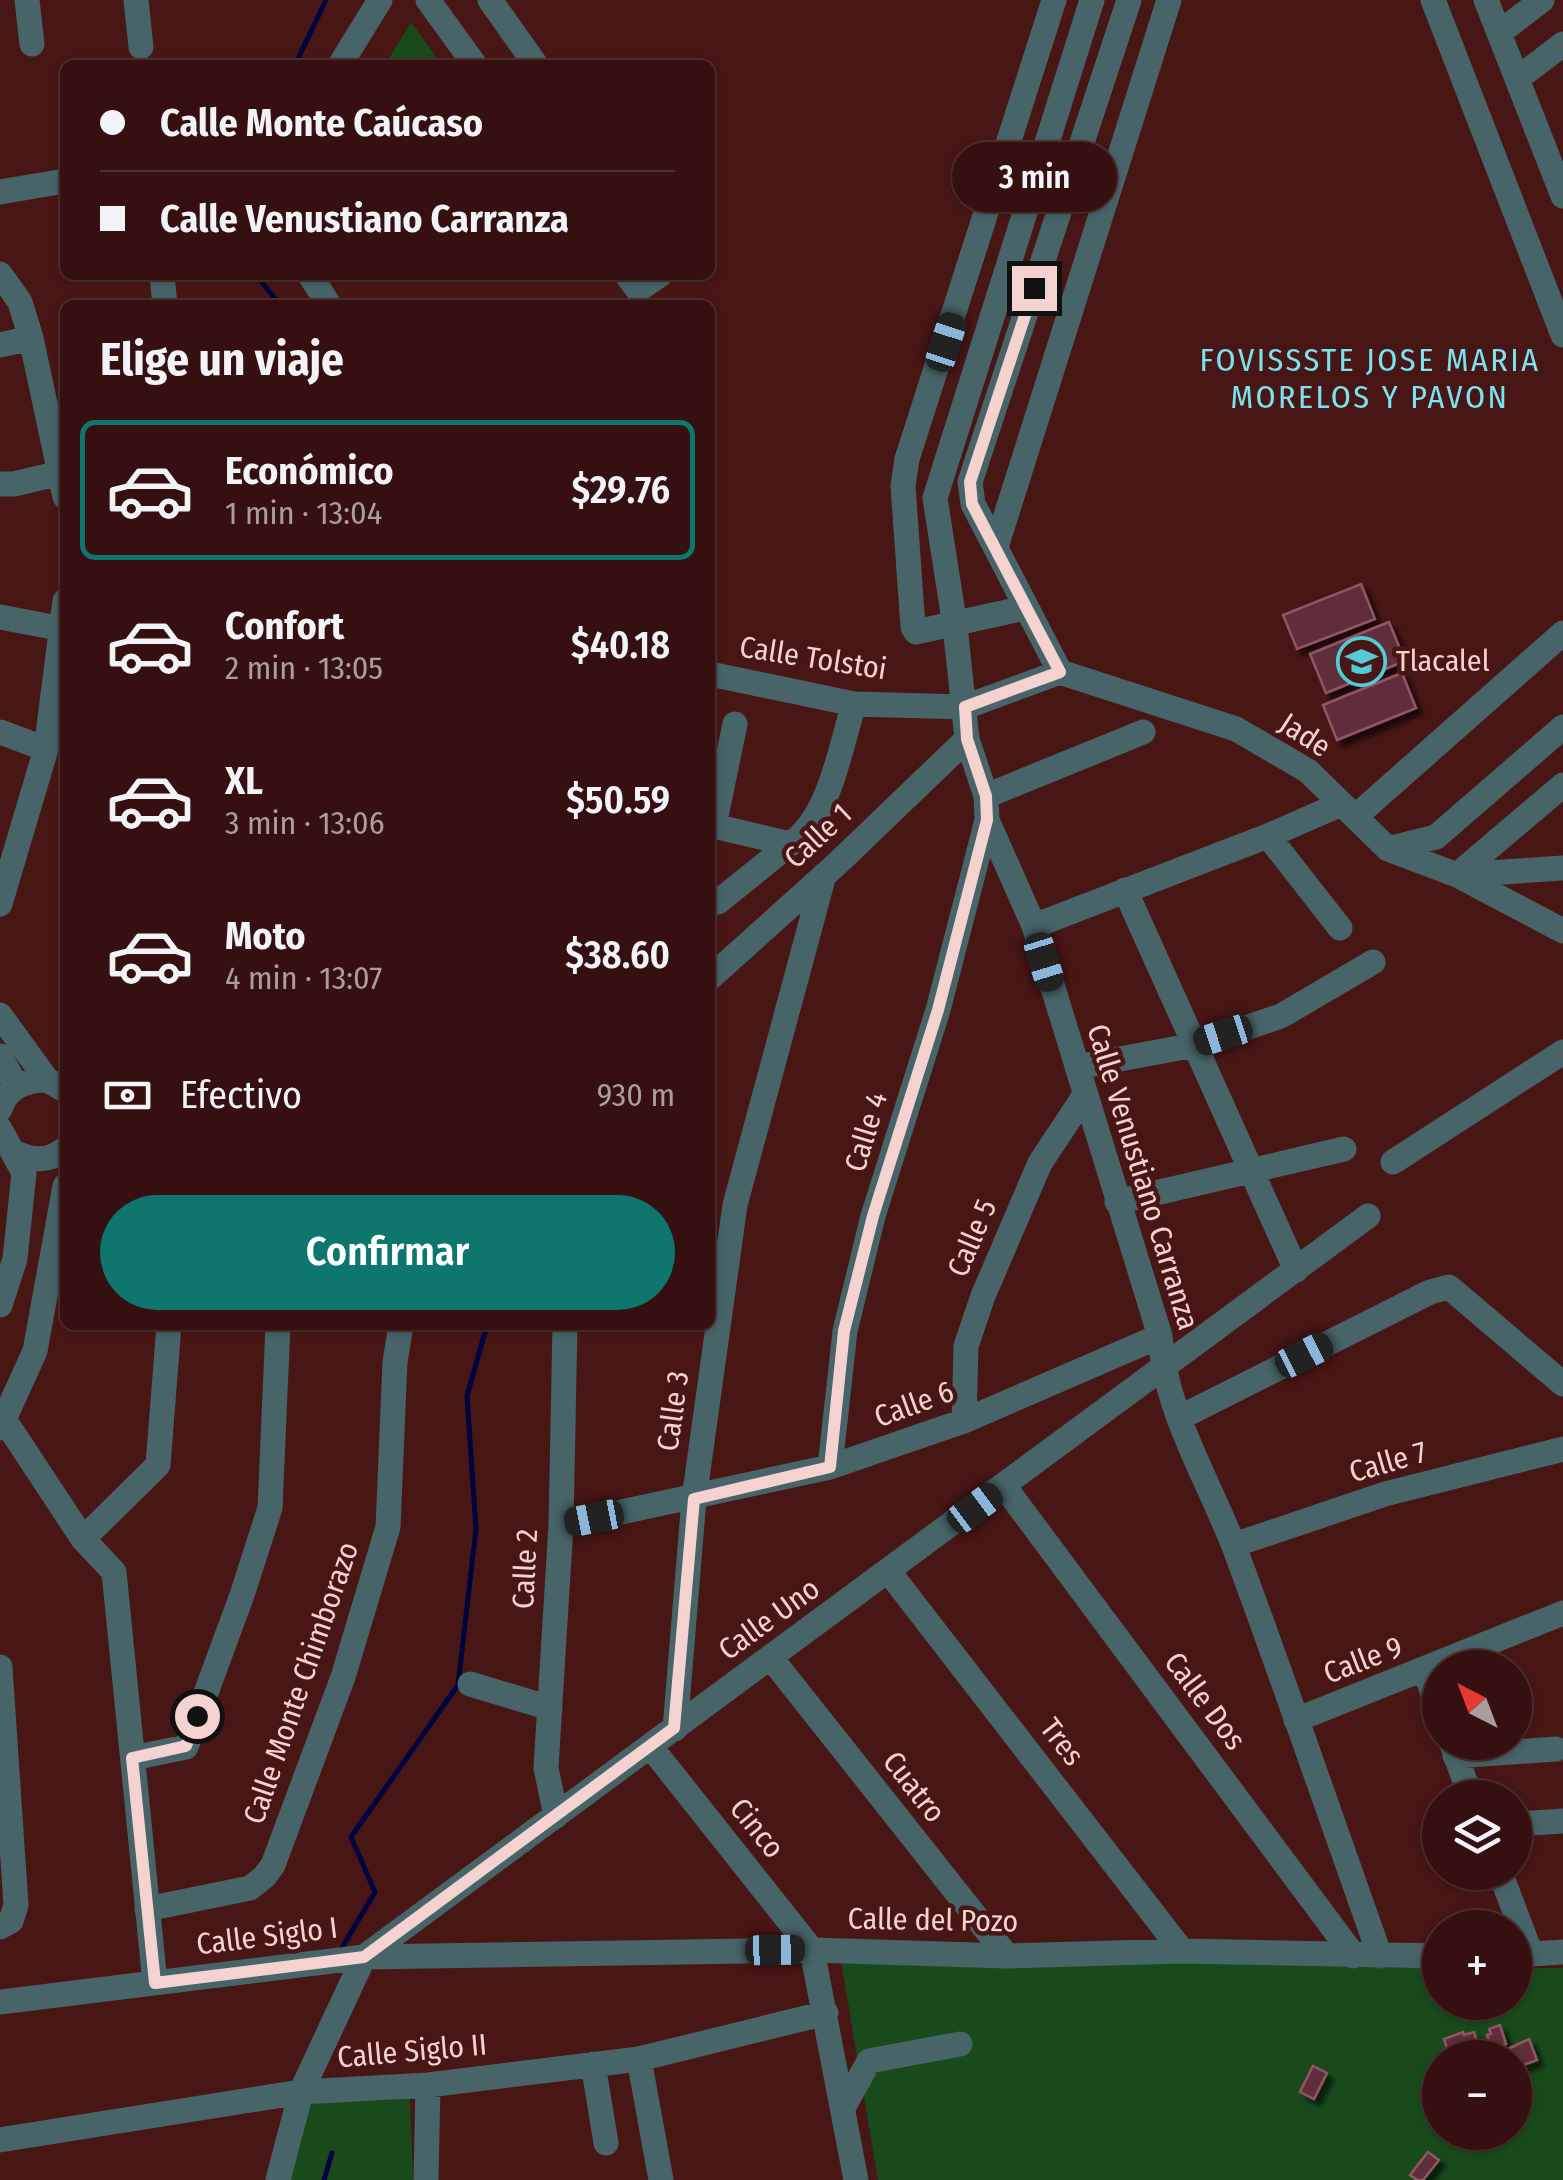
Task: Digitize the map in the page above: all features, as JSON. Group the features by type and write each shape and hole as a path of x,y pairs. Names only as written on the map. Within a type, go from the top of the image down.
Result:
{"street":[{"path":"26,0 32,44"},
{"path":"136,0 141,47"},
{"path":"343,60 380,0"},
{"path":"428,0 471,60"},
{"path":"490,0 532,60"},
{"path":"1025,608 922,632 913,627 903,486 908,459 1054,0"},
{"name":"Calle Venustiano Carranza","path":"1092,0 934,498 955,626 967,739 986,808 1034,926 1160,1336 1162,1369 1234,1546 1380,1956"},
{"path":"965,707 1060,672 972,504 970,482 1128,0"},
{"path":"996,547 1169,0"},
{"path":"1433,0 1563,335"},
{"path":"1486,0 1562,192"},
{"path":"1499,34 1542,0"},
{"path":"1518,80 1563,44"},
{"path":"0,192 60,182"},
{"path":"0,274 20,302 31,338 60,471"},
{"path":"631,280 638,290 653,280"},
{"path":"0,345 31,338"},
{"path":"0,484 60,485"},
{"path":"0,617 60,627"},
{"path":"1034,926 1268,836 1348,810 1563,633"},
{"name":"Jade","path":"1060,672 1236,730 1308,771 1388,849 1457,875 1563,931"},
{"name":"Calle Tolstoi","path":"715,675 854,704 965,707"},
{"path":"0,904 5,870 46,750 60,684"},
{"path":"715,902 806,833 818,816 854,704"},
{"path":"715,813 735,724"},
{"path":"1388,849 1436,836 1563,727"},
{"path":"0,732 46,750"},
{"path":"986,808 1144,732"},
{"name":"Calle 1","path":"715,973 967,739"},
{"path":"1457,875 1563,784"},
{"name":"Calle 4","path":"830,1467 844,1331 873,1216 938,1010 986,808"},
{"path":"715,827 790,844"},
{"path":"1268,836 1340,928"},
{"path":"1457,875 1563,868"},
{"name":"Calle 3","path":"674,1728 694,1499 735,1204 824,875"},
{"path":"1125,890 1296,1270"},
{"path":"1077,1067 1194,1044 1281,1016 1373,962"},
{"path":"0,1015 56,1085"},
{"path":"1393,1162 1563,1052"},
{"path":"0,1056 16,1086"},
{"path":"0,1110 3,1099 16,1086 31,1080 56,1085"},
{"name":"Calle 5","path":"964,1421 966,1346 982,1296 1040,1163 1085,1095"},
{"path":"0,1129 24,1173 15,1259 0,1304"},
{"path":"1118,1202 1344,1149"},
{"path":"14,1152 29,1159 46,1159 60,1152"},
{"path":"60,1214 36,1350 3,1424 82,1539 114,1572 155,1983"},
{"name":"Calle Uno","path":"364,1957 1368,1216"},
{"path":"1180,1418 1430,1292 1449,1287 1563,1384"},
{"path":"82,1539 158,1464 168,1330"},
{"path":"132,1758 186,1746 242,1595 270,1508 278,1330"},
{"name":"Calle Monte Chimborazo","path":"147,1908 250,1888 273,1865 342,1677 388,1527 399,1330"},
{"name":"Calle 2","path":"556,1816 546,1768 561,1525 564,1330"},
{"name":"Calle 6","path":"561,1525 830,1467 964,1421 1160,1336"},
{"name":"Calle 7","path":"1234,1546 1385,1494 1563,1449"},
{"name":"Calle Dos","path":"1004,1486 1354,1956"},
{"name":"Tres","path":"889,1572 1182,1951"},
{"name":"Calle 9","path":"1476,1650 1563,1613"},
{"name":"Cuatro","path":"771,1658 1007,1956"},
{"path":"0,1667 5,1802 16,1904 11,1922 0,1927"},
{"name":"Calle 9","path":"1296,1720 1422,1673"},
{"path":"470,1684 550,1708"},
{"name":"Cinco","path":"650,1746 812,1950"},
{"path":"1532,1748 1556,1748"},
{"path":"1532,1823 1563,1821"},
{"path":"812,1950 856,2180"},
{"name":"Calle del Pozo","path":"364,1957 812,1950 1007,1956 1182,1951 1422,1956"},
{"path":"1532,1954 1563,1952"},
{"path":"278,2180 301,2092 364,1957"},
{"name":"Calle Siglo I","path":"0,2002 364,1957"},
{"name":"Calle Siglo II","path":"0,2140 301,2092 428,2086 638,2059 826,2013"},
{"path":"843,2108 869,2061 960,2044"},
{"path":"638,2059 661,2180"},
{"path":"593,2064 606,2143"},
{"path":"426,2180 428,2086"}],"green space":[{"path":"411,22 438,60 388,60"},
{"path":"840,1955 1375,1960 1378,1968 1422,1968 1422,2020 1532,2020 1532,1968 1563,1968 1563,2180 878,2180"},
{"path":"410,2096 413,2180 289,2180 306,2104"}],"building":[{"path":"1361,584 1375,619 1297,649 1283,615"},
{"path":"1389,622 1405,661 1326,693 1310,654"},
{"path":"1402,673 1416,708 1337,740 1323,705"},
{"path":"1500,2025 1505,2040 1489,2040 1489,2029"},
{"path":"1474,2032 1477,2040 1444,2040"},
{"path":"1313,2066 1327,2073 1314,2099 1300,2092"},
{"path":"1428,2152 1439,2160 1423,2180 1417,2180 1410,2175"}],"waterway":[{"path":"297,60 326,0"},
{"path":"260,280 276,300"},
{"path":"340,1951 375,1892 351,1837 458,1685 476,1529 467,1396 486,1330"},
{"path":"324,2180 332,2153"}],"place":[{"name":"Tlacalel","path":"1361,661"}],"district":[{"name":"FOVISSSTE JOSE MARIA MORELOS Y PAVON","path":"1370,378"}],"route":[{"path":"197,1716 186,1746 132,1758 155,1983 364,1957 674,1728 694,1499 830,1467 844,1331 873,1216 938,1010 987,820 986,796 967,739 965,707 1060,672 972,504 970,482 1034,288"}]}
